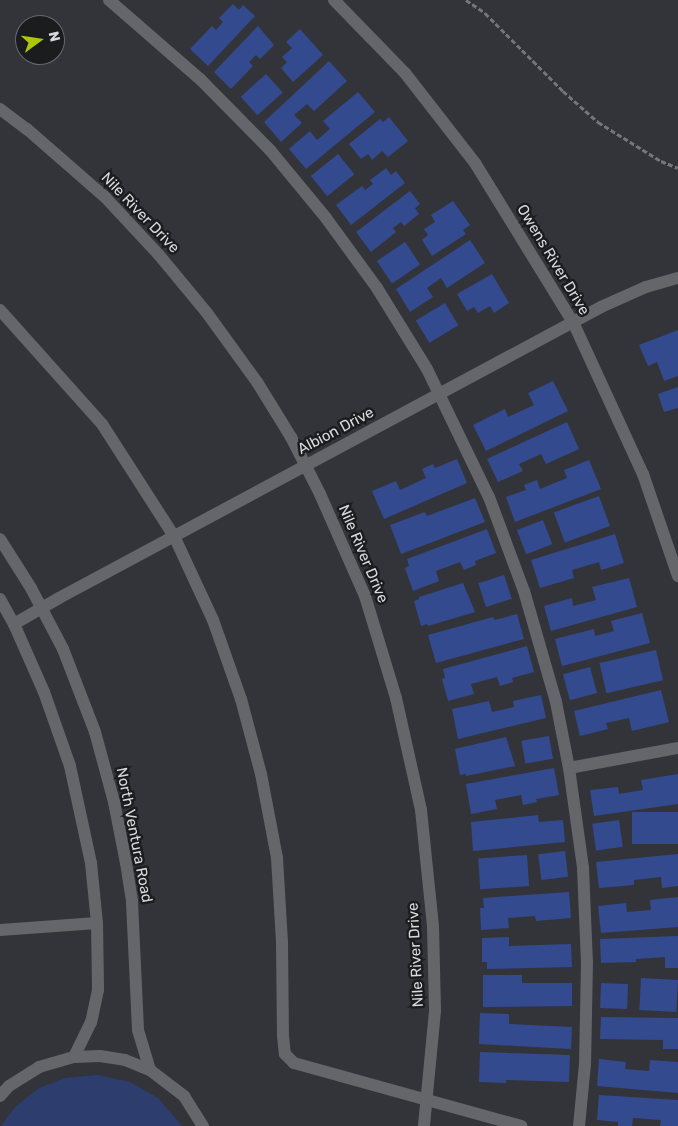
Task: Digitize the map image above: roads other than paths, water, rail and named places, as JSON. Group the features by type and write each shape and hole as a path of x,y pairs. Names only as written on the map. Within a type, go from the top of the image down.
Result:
{"street":[{"path":"109,0 200,78 270,150 326,218 377,288 440,394 489,497 524,591 556,702 569,768 583,868 587,962 585,1064 579,1126"},
{"name":"Owens River Drive","path":"334,0 405,73 475,163 573,322 643,474 678,576"},
{"name":"Nile River Drive","path":"0,109 27,129 105,197 159,255 207,313 257,382 306,466 365,596 396,698 421,810 433,927 435,1011 424,1126"},
{"name":"Albion Drive","path":"14,624 573,322 646,287 678,278"},
{"path":"0,310 102,424 174,536 214,620 241,699 262,774 277,858 282,942 283,1036 285,1054 294,1063 521,1126"},
{"name":"North Ventura Road","path":"0,538 42,608 63,649 95,732 114,802 132,902 138,1030 150,1070"},
{"path":"0,599 14,624 44,692 70,766 91,863 97,923 98,990 91,1022 74,1057"},
{"path":"569,768 678,748"},
{"path":"0,930 97,923"},
{"path":"0,1096 9,1086 39,1067 74,1057 100,1056 125,1060 150,1070 184,1096 203,1126"}]}
